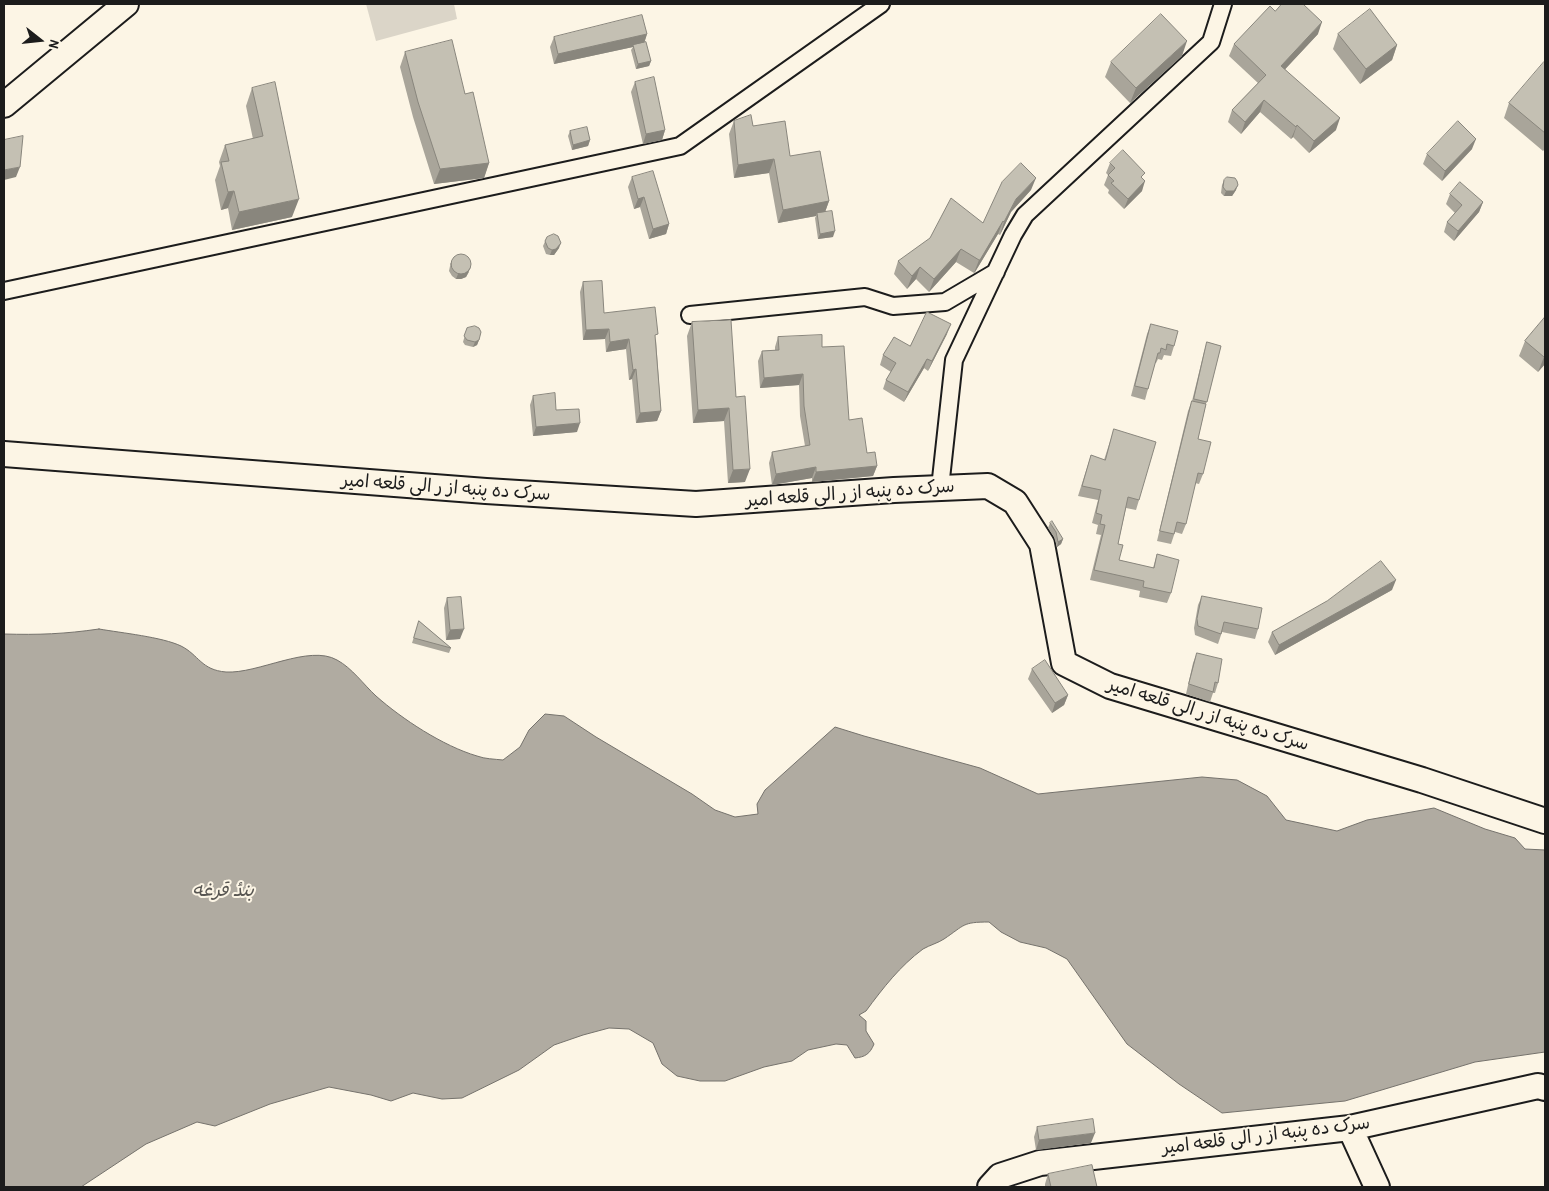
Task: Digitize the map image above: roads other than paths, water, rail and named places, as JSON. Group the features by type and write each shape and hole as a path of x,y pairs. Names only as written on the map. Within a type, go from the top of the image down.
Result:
{"street":[{"path":"4,105 126,4"},
{"path":"4,291 680,146 881,4"},
{"path":"940,488 954,360 1025,215 1211,42 1223,4"},
{"path":"690,315 865,297 892,306 945,302 996,272"},
{"name":"سرک ده پنبه از ر الی قلعه امیر","path":"4,454 486,491 696,504 894,490 988,486 1015,502 1042,544 1064,663 1110,686 1422,780 1545,821"},
{"name":"سرک ده پنبه از ر الی قلعه امیر","path":"990,1187 1000,1176 1040,1164 1350,1128 1538,1086 1545,1088"},
{"path":"1350,1128 1377,1187"}],"water":[{"name":"بندٔ قرغه","path":"99,629 173,643 181,646 211,668 226,672 253,669 298,657 326,656 348,667 376,696 410,722 451,746 483,758 503,760 520,747 529,730 545,714 564,716 715,810 735,817 758,814 757,804 765,790 835,727 980,768 1038,794 1202,777 1237,780 1267,796 1286,820 1337,831 1367,820 1434,808 1485,829 1515,838 1525,849 1545,850 1545,1052 1475,1062 1345,1101 1222,1113 1179,1084 1127,1044 1067,959 1046,948 1020,942 1001,932 989,922 974,923 964,925 942,940 923,949 892,978 866,1011 859,1015 866,1021 866,1031 874,1044 869,1053 862,1057 855,1058 847,1045 836,1044 808,1050 792,1061 764,1067 725,1081 700,1081 677,1076 662,1064 653,1043 629,1029 609,1028 554,1045 519,1070 462,1098 442,1099 413,1093 391,1101 329,1087 270,1104 215,1126 197,1122 146,1144 81,1187 4,1187 4,634 51,634"}]}
